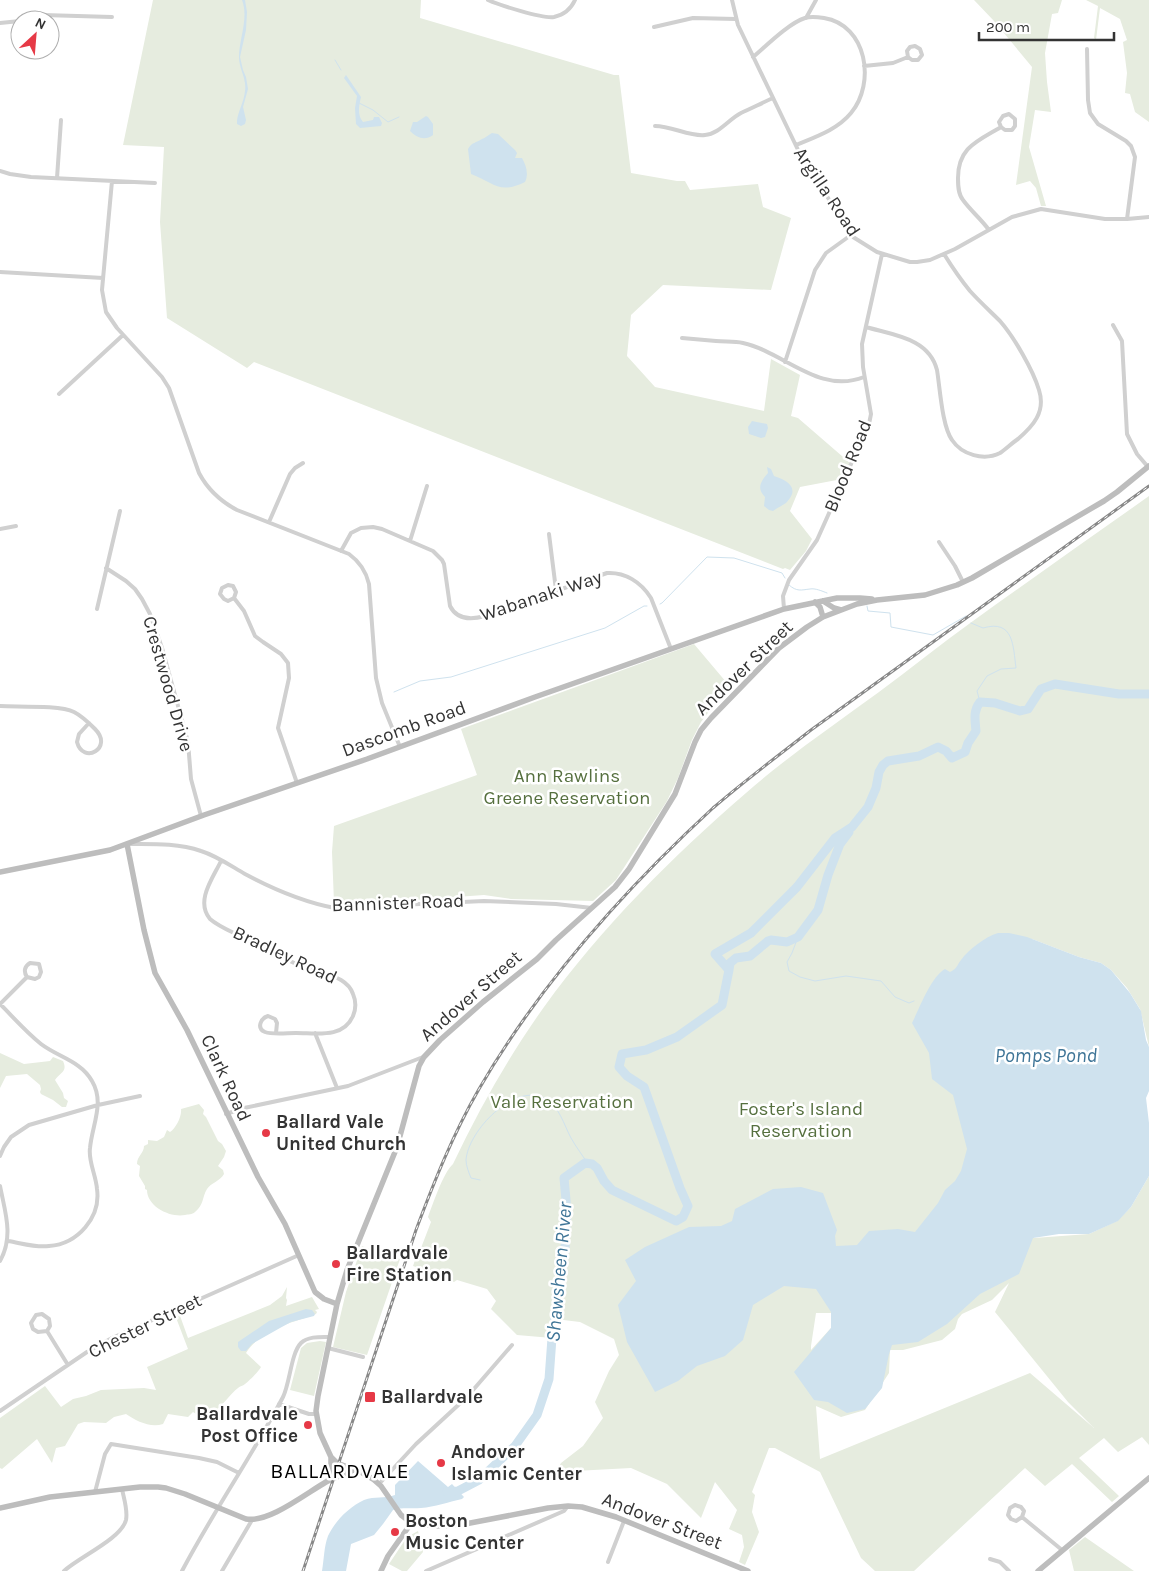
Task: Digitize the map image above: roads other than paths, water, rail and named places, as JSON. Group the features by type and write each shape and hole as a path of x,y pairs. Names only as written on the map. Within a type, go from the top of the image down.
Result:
{"main road":[{"name":"Andover Street","path":"748,1571 587,1508 568,1506 539,1509 460,1525 436,1526 412,1522 404,1518 397,1510 379,1484 369,1476 338,1464 331,1457 321,1437 317,1414 317,1400 337,1304 347,1270 397,1147 419,1066 424,1057 463,1019 537,959 616,887 656,827 679,786 695,742 711,718 779,648 802,630 825,616 841,610 877,600 925,595 945,590 963,582 1082,515 1117,492 1148,466"},
{"name":"Dascomb Road","path":"0,872 110,850 784,609 819,601 847,598 877,600"},
{"path":"819,601 841,610"},
{"path":"819,601 825,616"},
{"name":"Clark Road","path":"126,844 155,972 187,1030 258,1177 285,1224 315,1292 324,1299 337,1304"},
{"path":"328,1481 331,1457"},
{"path":"0,1508 50,1497 122,1489 166,1488 252,1520 270,1515 328,1481 354,1470"},
{"path":"1038,1571 1149,1478"},
{"path":"381,1571 388,1556 412,1522"}],"street":[{"path":"488,0 529,13 550,17 555,17 565,12 575,0"},
{"name":"Argilla Road","path":"732,0 738,25 796,145 851,235 870,248 882,254 910,262 930,260 1012,217 1041,209 1086,217 1127,219 1149,217"},
{"path":"806,18 816,0"},
{"path":"60,15 112,17"},
{"path":"654,27 693,18 736,19"},
{"path":"753,57 790,26 806,18 827,19 844,26 858,43 863,58 864,80 861,97 856,107 834,128 796,145"},
{"path":"916,46 920,48 922,55 919,60 913,61 908,57 907,52 910,47 916,46"},
{"path":"1087,49 1090,113 1098,124 1126,141 1134,152 1135,157 1127,219"},
{"path":"864,66 900,61 908,57"},
{"path":"655,126 670,127 683,132 704,136 773,98"},
{"path":"1009,114 1015,119 1015,126 1012,130 1005,130 1001,127 1000,120 1004,115 1009,114"},
{"path":"57,178 61,120"},
{"path":"989,230 961,196 959,189 959,166 963,154 969,148 1001,127"},
{"path":"0,171 31,177 156,183"},
{"path":"112,181 102,290 106,312 116,328 162,377 169,388 193,458 205,484 216,496 225,504 342,551 354,558 367,576 370,592 376,678 382,703 400,747"},
{"path":"785,362 815,270 826,253 851,235"},
{"name":"Blood Road","path":"784,609 784,596 789,580 817,540 867,430 871,414 862,356 866,327 882,254"},
{"path":"866,327 914,342 922,346 929,353 937,370 948,431 953,442 960,449 977,456 994,455 1004,450 1028,430 1036,421 1040,409 1041,397 1037,385 1010,334 965,285 944,254"},
{"path":"0,272 103,278"},
{"path":"1113,325 1122,341 1127,434 1137,454 1148,466"},
{"path":"59,394 123,335"},
{"path":"682,338 742,343 754,346 815,376 832,381 848,381 864,376"},
{"path":"269,522 290,474 294,468 302,463"},
{"path":"410,541 428,486"},
{"path":"97,609 120,511"},
{"path":"0,529 16,526"},
{"name":"Wabanaki Way","path":"342,551 351,533 367,527 382,529 432,551 442,560 445,568 450,606 456,614 475,618 607,573 615,573 632,579 643,587 651,598 671,649"},
{"path":"549,534 556,590"},
{"path":"938,542 955,566 963,582"},
{"name":"Crestwood Drive","path":"106,568 135,589 150,614 162,648 188,742 191,779 201,816"},
{"path":"226,585 233,586 236,592 234,598 228,601 222,598 220,594 222,588 226,585"},
{"path":"234,598 244,612 255,636 281,654 288,663 289,678 278,728 297,783"},
{"path":"0,706 66,709 78,714 89,723 100,734 101,746 92,753 84,752 80,749 77,742 79,734 89,723"},
{"name":"Bannister Road","path":"126,844 172,844 188,847 208,854 255,879 293,896 322,906 335,908 484,901 556,904 592,908"},
{"name":"Bradley Road","path":"221,861 204,899 204,910 210,919 285,958 341,980 352,991 355,1006 354,1013 348,1024 336,1032 276,1033"},
{"path":"30,963 38,964 41,969 39,976 34,979 27,977 25,972 26,966 30,963"},
{"path":"8,1241 56,1246 71,1240 89,1222 94,1214 98,1198 98,1188 90,1150 98,1104 94,1083 78,1065 37,1040 0,1004 27,977"},
{"path":"268,1016 275,1019 277,1023 276,1033 263,1031 260,1026 262,1019 268,1016"},
{"path":"315,1033 337,1088"},
{"path":"226,1114 244,1108 337,1088 364,1080 424,1057"},
{"path":"0,1156 7,1142 23,1129 98,1104 140,1096"},
{"path":"0,1186 7,1222 8,1241 0,1261"},
{"name":"Chester Street","path":"0,1411 112,1338 298,1255"},
{"path":"42,1314 49,1319 50,1326 47,1331 38,1332 33,1328 32,1320 36,1315 42,1314"},
{"path":"47,1331 68,1365"},
{"path":"182,1571 279,1404 287,1388 294,1359 300,1344 310,1338 330,1337"},
{"path":"379,1484 416,1444 467,1398 512,1345"},
{"path":"328,1348 363,1356"},
{"path":"279,1404 309,1414 317,1414"},
{"path":"95,1492 105,1454 111,1444 217,1462 239,1473"},
{"path":"64,1571 74,1562 119,1532 126,1520 122,1489"},
{"path":"1014,1505 1020,1506 1024,1511 1022,1518 1018,1520 1012,1519 1008,1513 1010,1508 1014,1505"},
{"path":"426,1571 564,1511 568,1506"},
{"path":"1022,1518 1062,1550"},
{"path":"222,1571 252,1520"},
{"path":"608,1562 624,1521"},
{"path":"990,1559 1000,1562 1009,1571"}],"water":[{"path":"242,0 245,0 247,12 246,30 240,57 248,89 243,107 246,120 245,124 241,126 237,124 237,121 245,87 239,57 244,21"},
{"path":"346,75 361,97 359,113 363,122 379,117 382,123 381,126 360,128 356,124 355,108 357,96 344,78"},
{"path":"426,116 433,124 433,135 421,138 410,131 413,122 417,122"},
{"path":"492,133 498,134 515,150 517,153 515,158 522,158 527,176 525,182 516,186 502,187 471,174 468,149"},
{"path":"752,421 767,424 768,428 765,437 761,438 749,434 748,427"},
{"path":"767,467 771,469 774,476 787,482 792,489 790,498 786,503 773,511 764,506 765,497 760,488 768,473"},
{"name":"Pomps Pond","path":"998,933 1009,933 1027,937 1079,957 1101,963 1111,970 1130,993 1141,1011 1149,1047 1149,1091 1146,1098 1149,1123 1149,1176 1131,1207 1118,1221 1089,1234 1059,1234 1033,1238 1019,1274 980,1294 947,1324 918,1342 892,1345 882,1388 865,1409 847,1413 828,1402 814,1400 794,1372 831,1328 831,1312 816,1289 784,1286 753,1305 743,1340 725,1356 697,1366 678,1381 655,1392 627,1342 618,1305 636,1281 625,1260 645,1247 689,1227 721,1226 732,1221 735,1209 773,1189 801,1187 823,1193 837,1230 835,1236 836,1246 857,1245 869,1231 898,1229 915,1232 938,1203 945,1190 955,1181 961,1171 967,1149 953,1095 932,1079 929,1053 912,1023 926,993 940,973 945,969 950,972 952,971 973,948 988,937"},
{"path":"306,1309 312,1310 315,1314 314,1316 291,1322 252,1344 246,1351 241,1351 238,1347 238,1342 269,1321"},
{"path":"418,1461 448,1487 452,1484 464,1497 431,1507 393,1510 374,1535 351,1544 346,1571 322,1571 328,1536 339,1520 353,1506 364,1500 395,1495 395,1485"}],"waterway":[{"path":"335,60 341,70"},
{"path":"359,103 373,110 388,122 399,117"},
{"path":"660,604 707,557 734,558 782,573 785,578"},
{"path":"789,585 797,590 814,589 827,593"},
{"path":"394,692 420,681 451,677 605,628 647,606"},
{"path":"867,606 868,611 890,613 891,627 933,635 966,616"},
{"path":"971,623 983,628 1001,627 1006,631 1012,643 1016,668 1001,669 987,676 977,691 980,702"},
{"name":"Shawsheen River","path":"447,1492 458,1491 479,1480 515,1446 537,1415 549,1379 552,1338 565,1248 567,1211 564,1178 585,1163 592,1164 597,1168 604,1181 612,1190 676,1221 683,1217 688,1206 644,1087 627,1076 619,1067 622,1054 646,1050 677,1037 722,1005 729,970 715,954 751,933 797,887 835,838 852,827 868,807 876,788 879,772 888,761 919,756 938,747 946,751 952,758 965,752 968,743 976,731 975,712 980,702 995,703 1020,711 1028,709 1041,689 1055,684 1119,694 1149,694"},
{"name":"Shawsheen River","path":"729,970 730,963 736,958 750,956 768,941 787,942 798,937 818,910 828,875 840,844 849,832"},
{"path":"798,937 787,962 789,971 800,977 815,981 846,976 881,981 895,997 909,1003 914,1001"},
{"path":"480,1180 471,1178 466,1162 469,1148 475,1136 494,1112 519,1097 532,1095 544,1098 554,1105 573,1141 588,1164"}],"railway":[{"path":"303,1571 416,1230 444,1158 479,1089 503,1050 556,976 616,905 647,872 713,808 749,778 811,730 1149,486"}],"place":[{"name":"Ballard Vale United Church","path":"266,1133"},
{"name":"Ballardvale Fire Station","path":"336,1264"},
{"name":"Ballardvale","path":"370,1397"},
{"name":"Ballardvale Post Office","path":"308,1425"},
{"name":"Andover Islamic Center","path":"441,1463"},
{"name":"Boston Music Center","path":"395,1532"}],"district":[{"name":"BALLARDVALE","path":"340,1471"}],"park label":[{"name":"Ann Rawlins Greene Reservation","path":"567,787"},
{"name":"Vale Reservation","path":"562,1102"},
{"name":"Foster's Island Reservation","path":"801,1120"}]}
